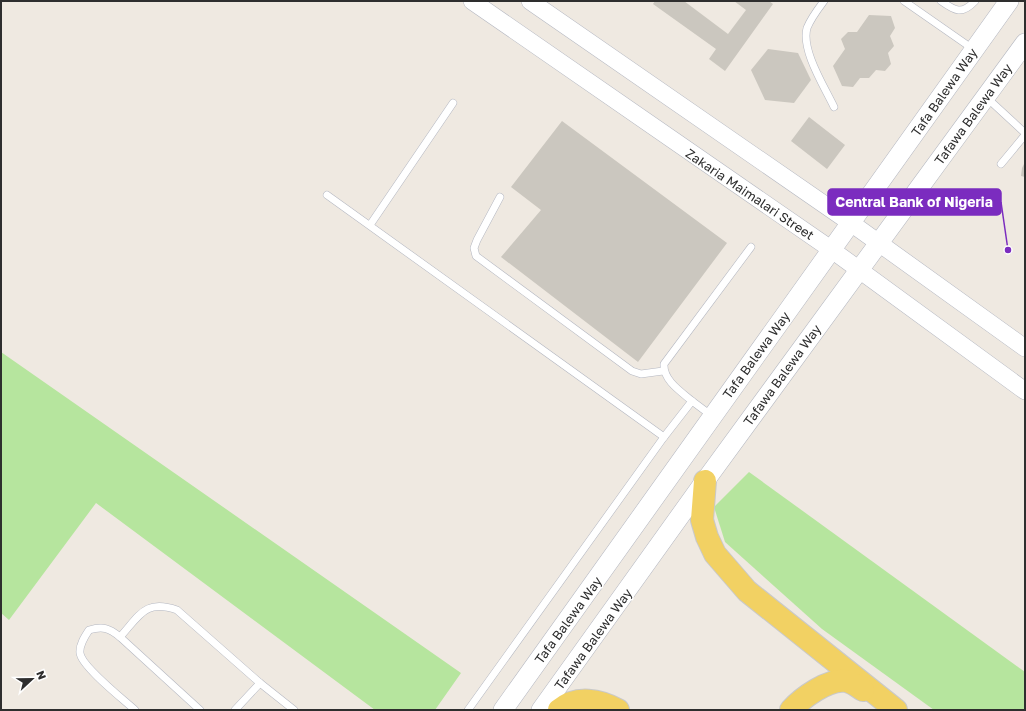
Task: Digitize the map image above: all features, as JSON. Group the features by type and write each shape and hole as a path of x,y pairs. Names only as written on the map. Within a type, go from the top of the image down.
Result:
{"main road":[{"name":"Tafa Balewa Way","path":"503,710 606,568 1009,1"},
{"name":"Tafawa Balewa Way","path":"541,710 705,481 1025,43"},
{"path":"705,481 702,520 707,538 715,554 747,591 892,707"},
{"path":"791,710 814,692 837,680 848,681 892,707"},
{"path":"559,710 580,701 594,700 618,710"}],"street":[{"name":"Zakaria Maimalari Street","path":"472,1 859,269 1025,391"},
{"path":"530,1 851,223 1025,348"}],"lane":[{"path":"824,1 811,19 807,29 807,50 834,107"},
{"path":"904,1 974,50"},
{"path":"942,1 949,7 960,11 968,8 975,1"},
{"path":"986,96 1025,134 1002,164"},
{"path":"370,225 453,103"},
{"path":"327,195 664,436"},
{"path":"500,197 477,240 474,248 476,256 632,371 645,374 663,371"},
{"path":"713,416 692,401 668,380 663,371 664,364 751,247"},
{"path":"468,710 664,436 692,401"},
{"path":"120,636 146,609 154,605 164,605 177,610 260,683 294,710"},
{"path":"135,710 85,664 80,652 82,641 89,630 101,626 110,629 120,636 200,710"},
{"path":"235,710 260,683"}],"green space":[{"path":"1,352 461,673 435,710 375,710 96,503 9,620 1,613"},
{"path":"749,472 1025,672 1025,710 934,710 822,629 725,542 714,507"}],"building":[{"path":"655,1 684,1 728,34 746,10 734,1 769,1 773,4 725,71 709,59 716,49 653,4"},
{"path":"869,15 891,16 895,28 890,36 894,46 888,53 891,64 885,71 876,70 869,78 860,78 853,87 842,86 833,66 845,49 841,39 848,32 857,32"},
{"path":"768,49 798,53 811,80 794,103 765,100 751,70"},
{"path":"809,117 845,145 827,169 791,141"},
{"path":"562,121 727,243 638,362 501,257 541,210 511,187"},
{"path":"1025,162 1025,177 1021,176 1022,168"}],"place":[{"name":"Central Bank of Nigeria","path":"1008,250"}]}
